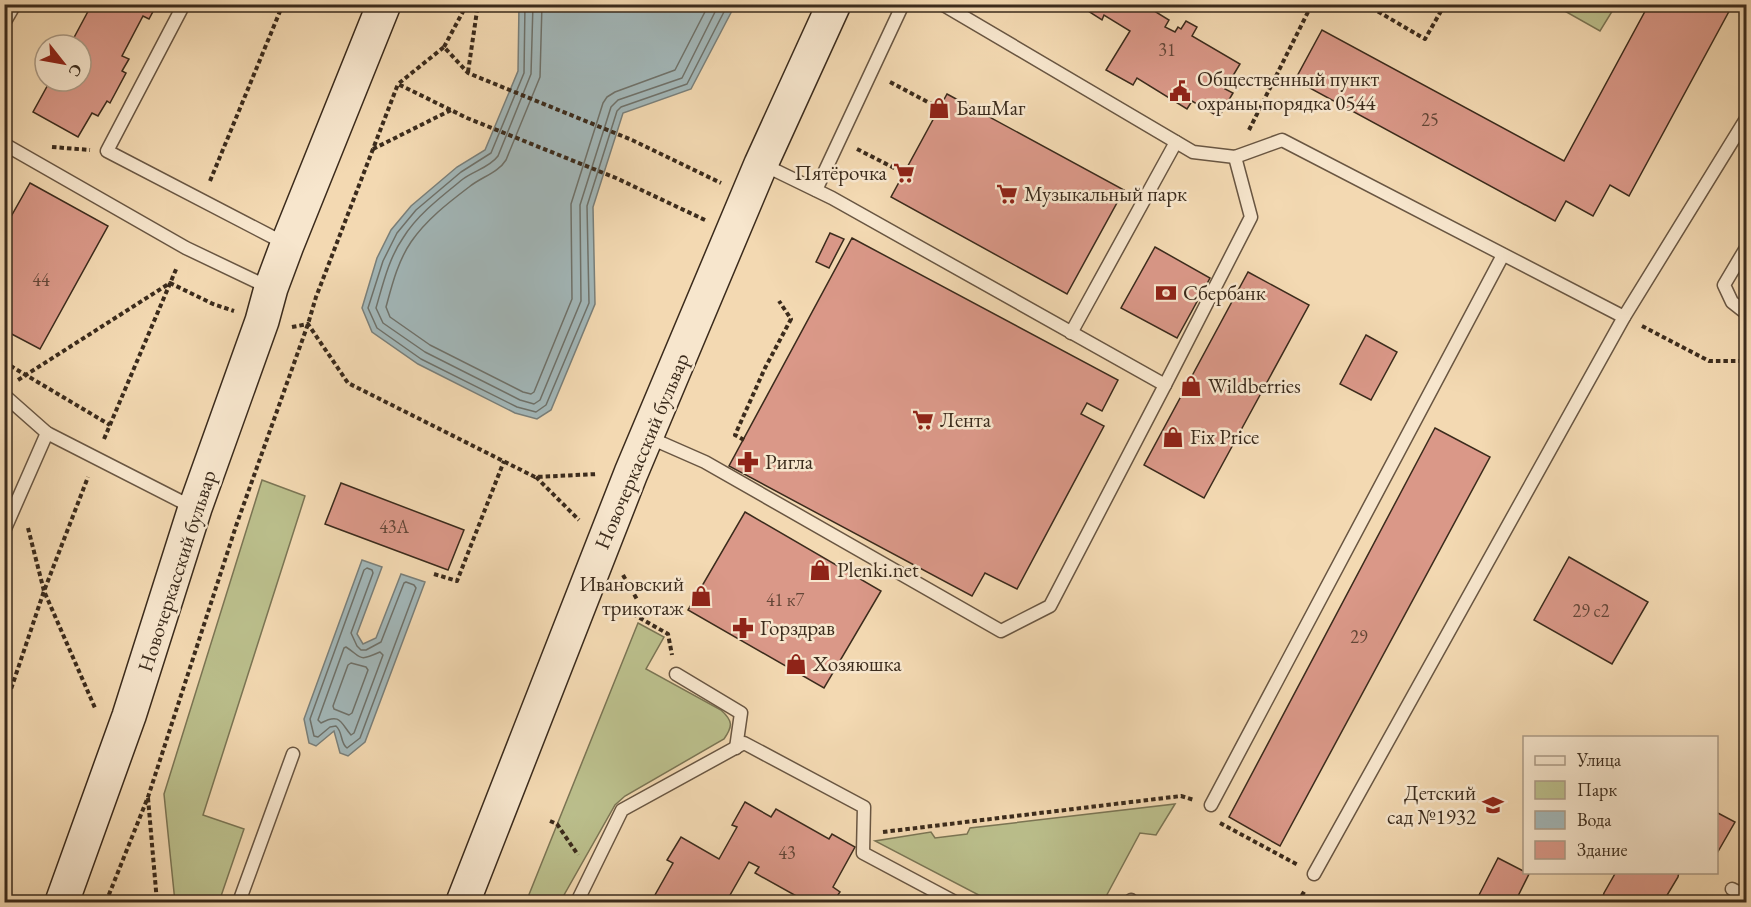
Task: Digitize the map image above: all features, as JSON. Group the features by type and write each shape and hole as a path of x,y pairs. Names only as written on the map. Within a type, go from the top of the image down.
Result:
{"street":[{"name":"Новочеркасский бульвар","path":"62,903 129,716 195,508 262,321 271,288 384,4"},
{"name":"Новочеркасский бульвар","path":"463,903 631,472 761,164 834,4"}],"lane":[{"path":"4,23 15,4"},
{"path":"184,4 107,151 287,245"},
{"path":"816,190 903,4"},
{"path":"942,4 1193,152 1234,158 1282,140 1624,317"},
{"path":"1314,874 1624,317 1746,118"},
{"path":"1071,333 1176,142"},
{"path":"4,144 186,248 271,288"},
{"path":"647,437 705,462 1002,631 1050,606 1251,217 1234,158"},
{"path":"761,164 816,190 1165,385"},
{"path":"1746,248 1724,285 1732,302 1746,313"},
{"path":"1211,805 1503,255"},
{"path":"4,395 47,433 195,508"},
{"path":"4,531 47,433"},
{"path":"676,674 741,713 736,748"},
{"path":"577,903 622,810 744,743 864,807 863,854 955,903"},
{"path":"239,903 293,754"},
{"path":"1732,889 1746,896"}],"path":[{"path":"202,201 283,4"},
{"path":"106,903 148,797 236,526 316,297 398,84 444,47 467,4"},
{"path":"468,73 478,4"},
{"path":"1234,158 1312,4"},
{"path":"1365,4 1425,39 1445,4"},
{"path":"444,47 468,73 632,140 748,197"},
{"path":"890,82 939,108"},
{"path":"398,84 467,118 616,178 732,233"},
{"path":"372,149 452,111"},
{"path":"44,142 53,148 107,151"},
{"path":"856,149 904,173"},
{"path":"4,710 44,591 96,457 186,248"},
{"path":"170,283 213,304 262,321 286,328 308,324"},
{"path":"12,384 170,283"},
{"path":"744,440 735,435 765,368 791,319 779,301"},
{"path":"1624,317 1709,361 1746,361"},
{"path":"308,324 348,383 535,477 631,472"},
{"path":"4,362 110,425"},
{"path":"434,574 457,581 504,461"},
{"path":"20,495 44,591 95,708"},
{"path":"633,614 668,634 676,674"},
{"path":"863,835 1181,796 1211,805 1213,819 1314,874"},
{"path":"148,797 157,903"},
{"path":"550,821 557,824 583,862 593,871"}],"green space":[{"path":"1554,5 1616,5 1600,31"},
{"path":"262,480 305,496 203,815 244,829 219,902 175,902 164,794"},
{"path":"638,623 664,637 646,669 721,710 730,721 729,731 724,739 625,796 615,805 560,902 526,902"},
{"path":"1175,804 1156,835 1140,833 1103,902 992,902 875,841 931,832 935,838 967,834 970,828"}],"water":[{"path":"519,5 735,5 691,89 623,113 593,207 595,304 551,410 537,419 515,413 418,364 372,332 362,308 377,258 391,230 411,206 457,167 485,150 518,71"},
{"path":"362,560 382,567 357,634 363,644 376,638 401,574 425,582 365,742 348,756 340,753 334,731 316,746 309,743 304,719"}],"building":[{"path":"92,4 163,4 161,9 156,6 149,19 143,16 122,56 129,59 122,71 126,73 110,103 107,101 98,116 92,113 78,137 33,112 43,93 93,93 93,33 76,33"},
{"path":"1077,4 1143,4 1169,20 1165,27 1175,32 1178,27 1181,29 1186,21 1197,27 1192,36 1240,64 1225,89 1233,93 1219,117 1192,101 1187,109 1137,78 1133,85 1106,70 1130,31 1104,15 1102,20"},
{"path":"1649,4 1733,4 1629,196 1610,185 1593,216 1566,201 1555,221 1295,80 1322,30 1564,161"},
{"name":"Музыкальный парк","path":"947,94 1124,190 1067,294 891,197"},
{"path":"30,183 108,226 40,349 4,330 4,229"},
{"path":"830,233 844,239 829,268 816,262"},
{"name":"Лента","path":"852,238 1118,380 1102,411 1087,403 1081,414 1104,426 1017,589 985,573 972,596 729,466"},
{"name":"Сбербанк","path":"1155,247 1210,278 1177,338 1121,308"},
{"path":"1248,272 1309,305 1204,498 1144,465"},
{"path":"1366,335 1397,352 1371,400 1340,384"},
{"path":"1435,428 1490,457 1280,846 1229,817"},
{"path":"341,483 464,530 448,570 325,524"},
{"path":"745,512 881,591 824,688 688,610"},
{"path":"1569,557 1648,602 1612,664 1534,620"},
{"path":"745,802 771,817 776,809 829,839 832,834 855,847 833,887 840,892 833,902 807,902 755,873 759,867 749,862 726,902 651,902 673,863 667,860 681,837 719,859 737,827 732,825"},
{"path":"1718,813 1735,822 1718,852"},
{"path":"1498,858 1523,871 1523,874 1529,874 1515,902 1485,902 1477,899"},
{"path":"1615,874 1679,874 1663,902 1601,902"}],"place":[{"name":"Общественный пункт охраны порядка 0544","path":"1180,91"},
{"name":"БашМаг","path":"939,108"},
{"name":"Пятёрочка","path":"904,173"},
{"name":"Музыкальный парк","path":"1007,194"},
{"name":"Сбербанк","path":"1166,293"},
{"name":"Wildberries","path":"1191,386"},
{"name":"Лента","path":"923,420"},
{"name":"Fix Price","path":"1173,437"},
{"name":"Ригла","path":"748,462"},
{"name":"Plenki.net","path":"820,570"},
{"name":"Ивановский трикотаж","path":"701,596"},
{"name":"Горздрав","path":"743,628"},
{"name":"Хозяюшка","path":"796,664"},
{"name":"Детский сад №1932","path":"1493,805"}]}
